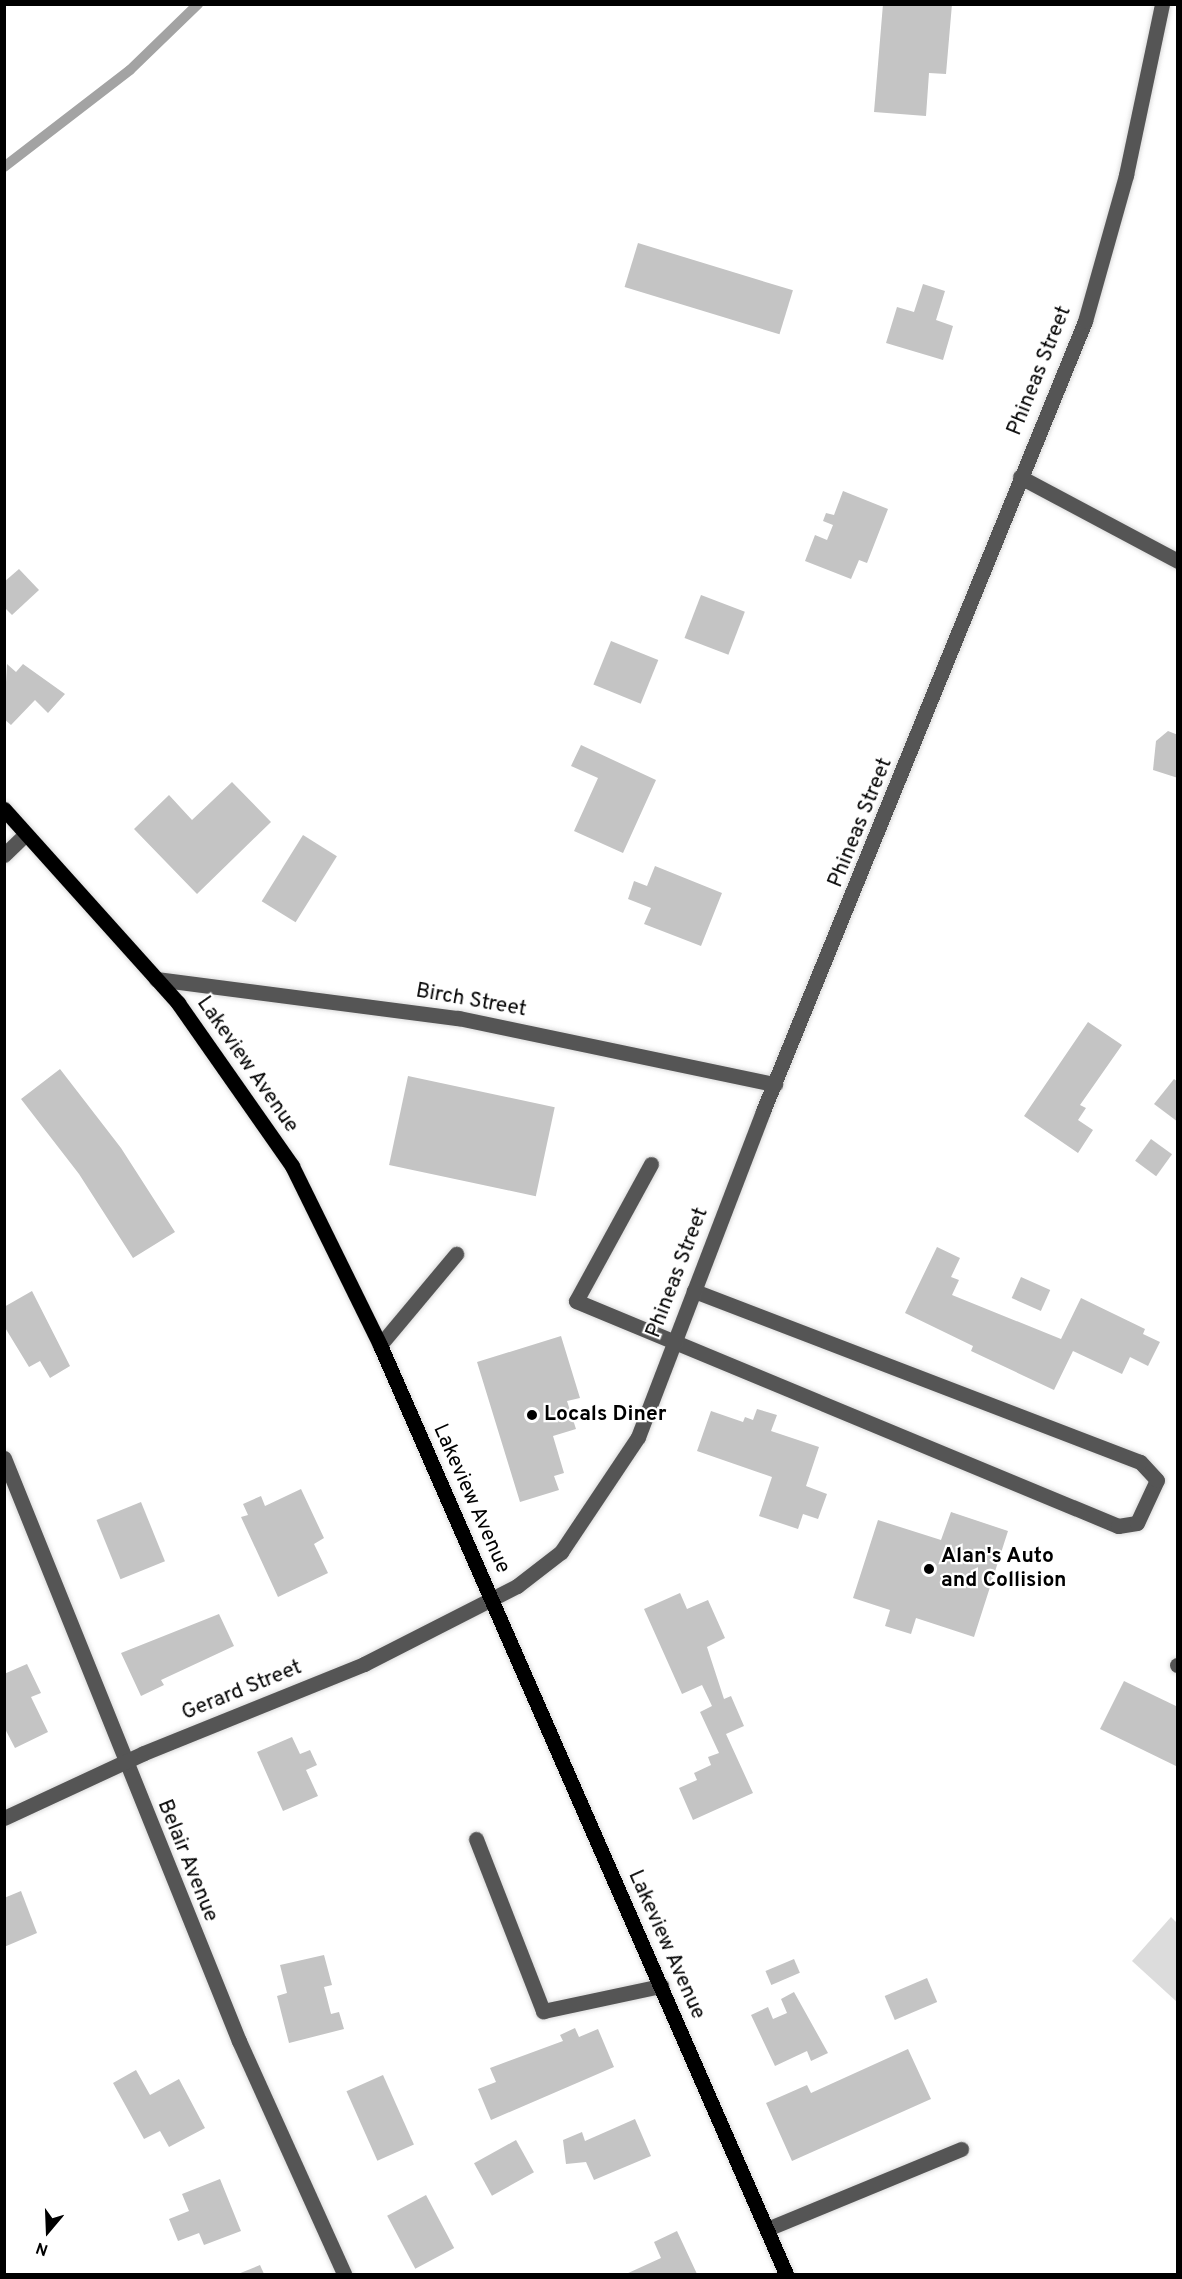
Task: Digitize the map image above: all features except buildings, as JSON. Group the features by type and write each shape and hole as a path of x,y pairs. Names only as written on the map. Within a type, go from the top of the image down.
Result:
{"main road":[{"name":"Lakeview Avenue","path":"4,809 156,979 292,1166 380,1345 786,2274"}],"street":[{"name":"Phineas Street","path":"493,1600 561,1552 638,1437 775,1084 1084,321 1107,246 1161,4"},
{"path":"1020,477 1178,561"},
{"path":"4,855 26,834"},
{"name":"Birch Street","path":"156,979 458,1018 775,1084"},
{"path":"651,1164 576,1301 673,1346 1118,1526 1137,1523 1157,1480 1140,1462 694,1291"},
{"path":"380,1345 456,1254"},
{"name":"Belair Avenue","path":"4,1458 124,1762 239,2042 344,2274"},
{"name":"Gerard Street","path":"4,1818 124,1762 364,1664 493,1600"},
{"path":"476,1839 543,2011 661,1986"},
{"path":"766,2229 961,2149"}],"shaded area":[{"path":"1171,1917 1177,1923 1177,2002 1132,1961"}],"waterway":[{"path":"4,167 130,70 198,4"}],"place":[{"name":"Locals Diner","path":"532,1415"},
{"name":"Alan's Auto and Collision","path":"929,1569"}]}
